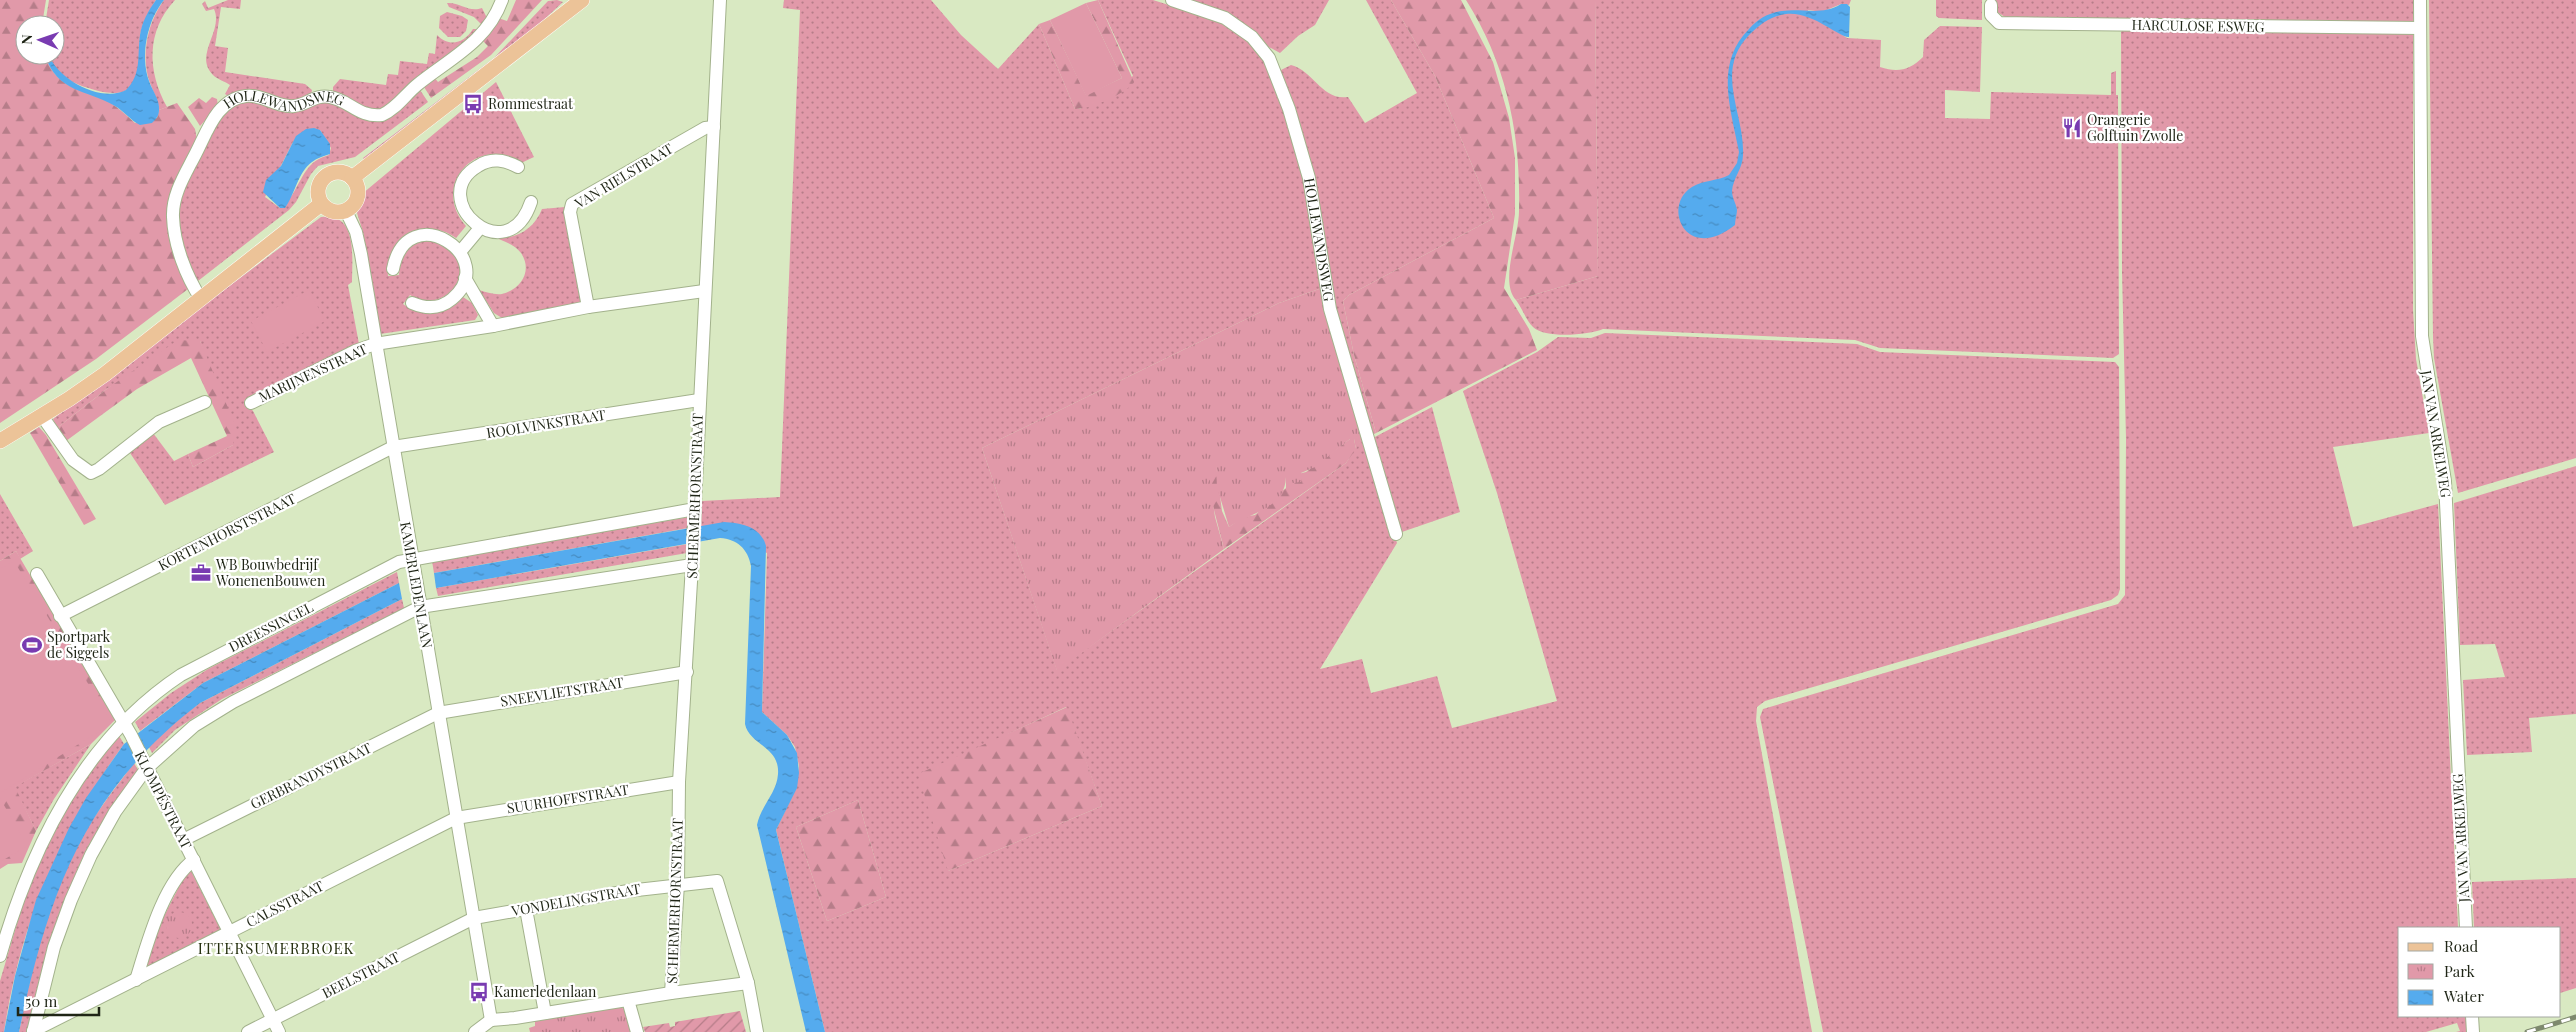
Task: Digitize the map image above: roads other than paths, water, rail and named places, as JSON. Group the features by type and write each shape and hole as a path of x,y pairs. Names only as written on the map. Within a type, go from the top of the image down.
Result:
{"main road":[{"path":"352,178 582,0"},
{"path":"340,172 352,178 356,183 358,196 352,207 346,211 332,212 321,204 317,190 324,176 340,172"},
{"path":"0,441 42,416 105,374 321,204"}],"street":[{"name":"HOLLEWANDSWEG","path":"201,299 191,282 180,251 174,228 173,207 181,182 206,130 224,108 244,96 257,97 293,106 316,96 326,96 362,112 382,115 397,105 431,74 476,41 490,25 502,0"},
{"name":"SCHERMERHORNSTRAAT","path":"671,992 678,884 679,782 695,509 704,291 720,0"},
{"name":"HOLLEWANDSWEG","path":"1172,0 1225,18 1252,37 1269,58 1289,110 1309,178 1330,309 1396,534"},
{"name":"JAN VAN ARKELWEG","path":"2420,0 2422,336 2445,481 2466,927"},
{"name":"HARCULOSE ESWEG","path":"1991,5 1991,16 1999,23 2420,28"},
{"name":"VAN RIELSTRAAT","path":"588,307 570,212 572,204 705,128 714,127"},
{"path":"518,167 507,162 493,160 473,168 466,177 462,188 462,207 472,223 492,232 513,228 528,213 532,202"},
{"name":"KAMERLEDENLAAN","path":"346,211 356,232 359,247 491,1020"},
{"path":"460,252 480,228"},
{"path":"393,269 398,252 404,245 417,237 435,236 444,238 460,252 464,261 465,278 461,289 446,303 429,308 412,303"},
{"path":"465,278 493,326"},
{"path":"375,344 493,326 588,307 704,291"},
{"name":"MARIJNENSTRAAT","path":"250,403 355,351 375,344"},
{"name":"ROOLVINKSTRAAT","path":"393,447 699,400"},
{"path":"42,416 74,460 91,473 99,469 159,422 205,402"},
{"name":"KORTENHORSTSTRAAT","path":"60,616 393,447"},
{"name":"DREESSINGEL","path":"0,956 24,882 58,810 95,755 123,722 155,692 206,661 399,562 695,509"},
{"path":"33,1032 54,947 71,900 91,855 143,763 194,726 218,710 420,607 692,565"},
{"name":"KLOMPÉSTRAAT","path":"37,574 130,735 279,1032"},
{"name":"SNEEVLIETSTRAAT","path":"438,713 686,672"},
{"name":"GERBRANDYSTRAAT","path":"183,840 438,713"},
{"name":"SUURHOFFSTRAAT","path":"456,818 679,782"},
{"name":"CALSSTRAAT","path":"33,1032 456,818"},
{"path":"136,980 152,927 162,906 184,867 194,860"},
{"name":"VONDELINGSTRAAT","path":"474,918 678,884 717,881 748,983"},
{"path":"526,909 545,1013"},
{"name":"BEELSTRAAT","path":"248,1032 474,918"},
{"name":"SCHERMERHORNSTRAAT","path":"491,1020 671,992 748,983"},
{"path":"748,983 757,1032"},
{"path":"628,1000 637,1032"},
{"path":"2472,1017 2473,1032"},
{"path":"475,1032 491,1020"}],"water":[{"path":"156,0 164,0 158,8 149,28 145,49 146,71 159,106 159,112 152,123 140,125 115,106 65,83 57,77 49,65 55,65 61,73 71,80 93,91 105,94 126,90 135,78 137,71 140,35 148,12"},
{"path":"1841,4 1847,4 1850,7 1849,37 1806,16 1786,14 1762,24 1750,34 1739,48 1732,77 1743,155 1732,191 1737,210 1735,225 1718,235 1703,238 1692,235 1684,228 1679,218 1679,206 1683,196 1696,185 1729,175 1737,163 1739,152 1729,103 1728,72 1738,43 1756,22 1772,13 1790,10 1820,11 1834,8"},
{"path":"314,128 320,130 330,144 330,154 316,159 307,166 285,208 280,208 263,192 266,180 281,166 296,136 306,129"},
{"path":"724,522 750,527 760,534 766,546 762,712 787,735 797,753 799,773 797,788 776,830 825,1032 806,1032 757,825 761,812 775,787 778,774 774,757 752,737 745,724 751,566 750,560 741,546 732,540 720,538 436,588 434,573"},
{"path":"399,583 402,599 200,703 160,737 127,773 99,810 77,849 58,891 30,982 19,1032 4,1032 15,976 36,900 69,828 86,798 124,744 203,683"}],"railway":[{"path":"2527,1032 2576,1017"}],"place":[{"name":"Rommestraat","path":"473,104"},
{"name":"Orangerie Golftuin Zwolle","path":"2072,128"},
{"name":"WB Bouwbedrijf WonenenBouwen","path":"201,573"},
{"name":"Sportpark de Siggels","path":"32,645"},
{"name":"Kamerledenlaan","path":"479,992"}],"district":[{"name":"ITTERSUMERBROEK","path":"276,949"}]}
